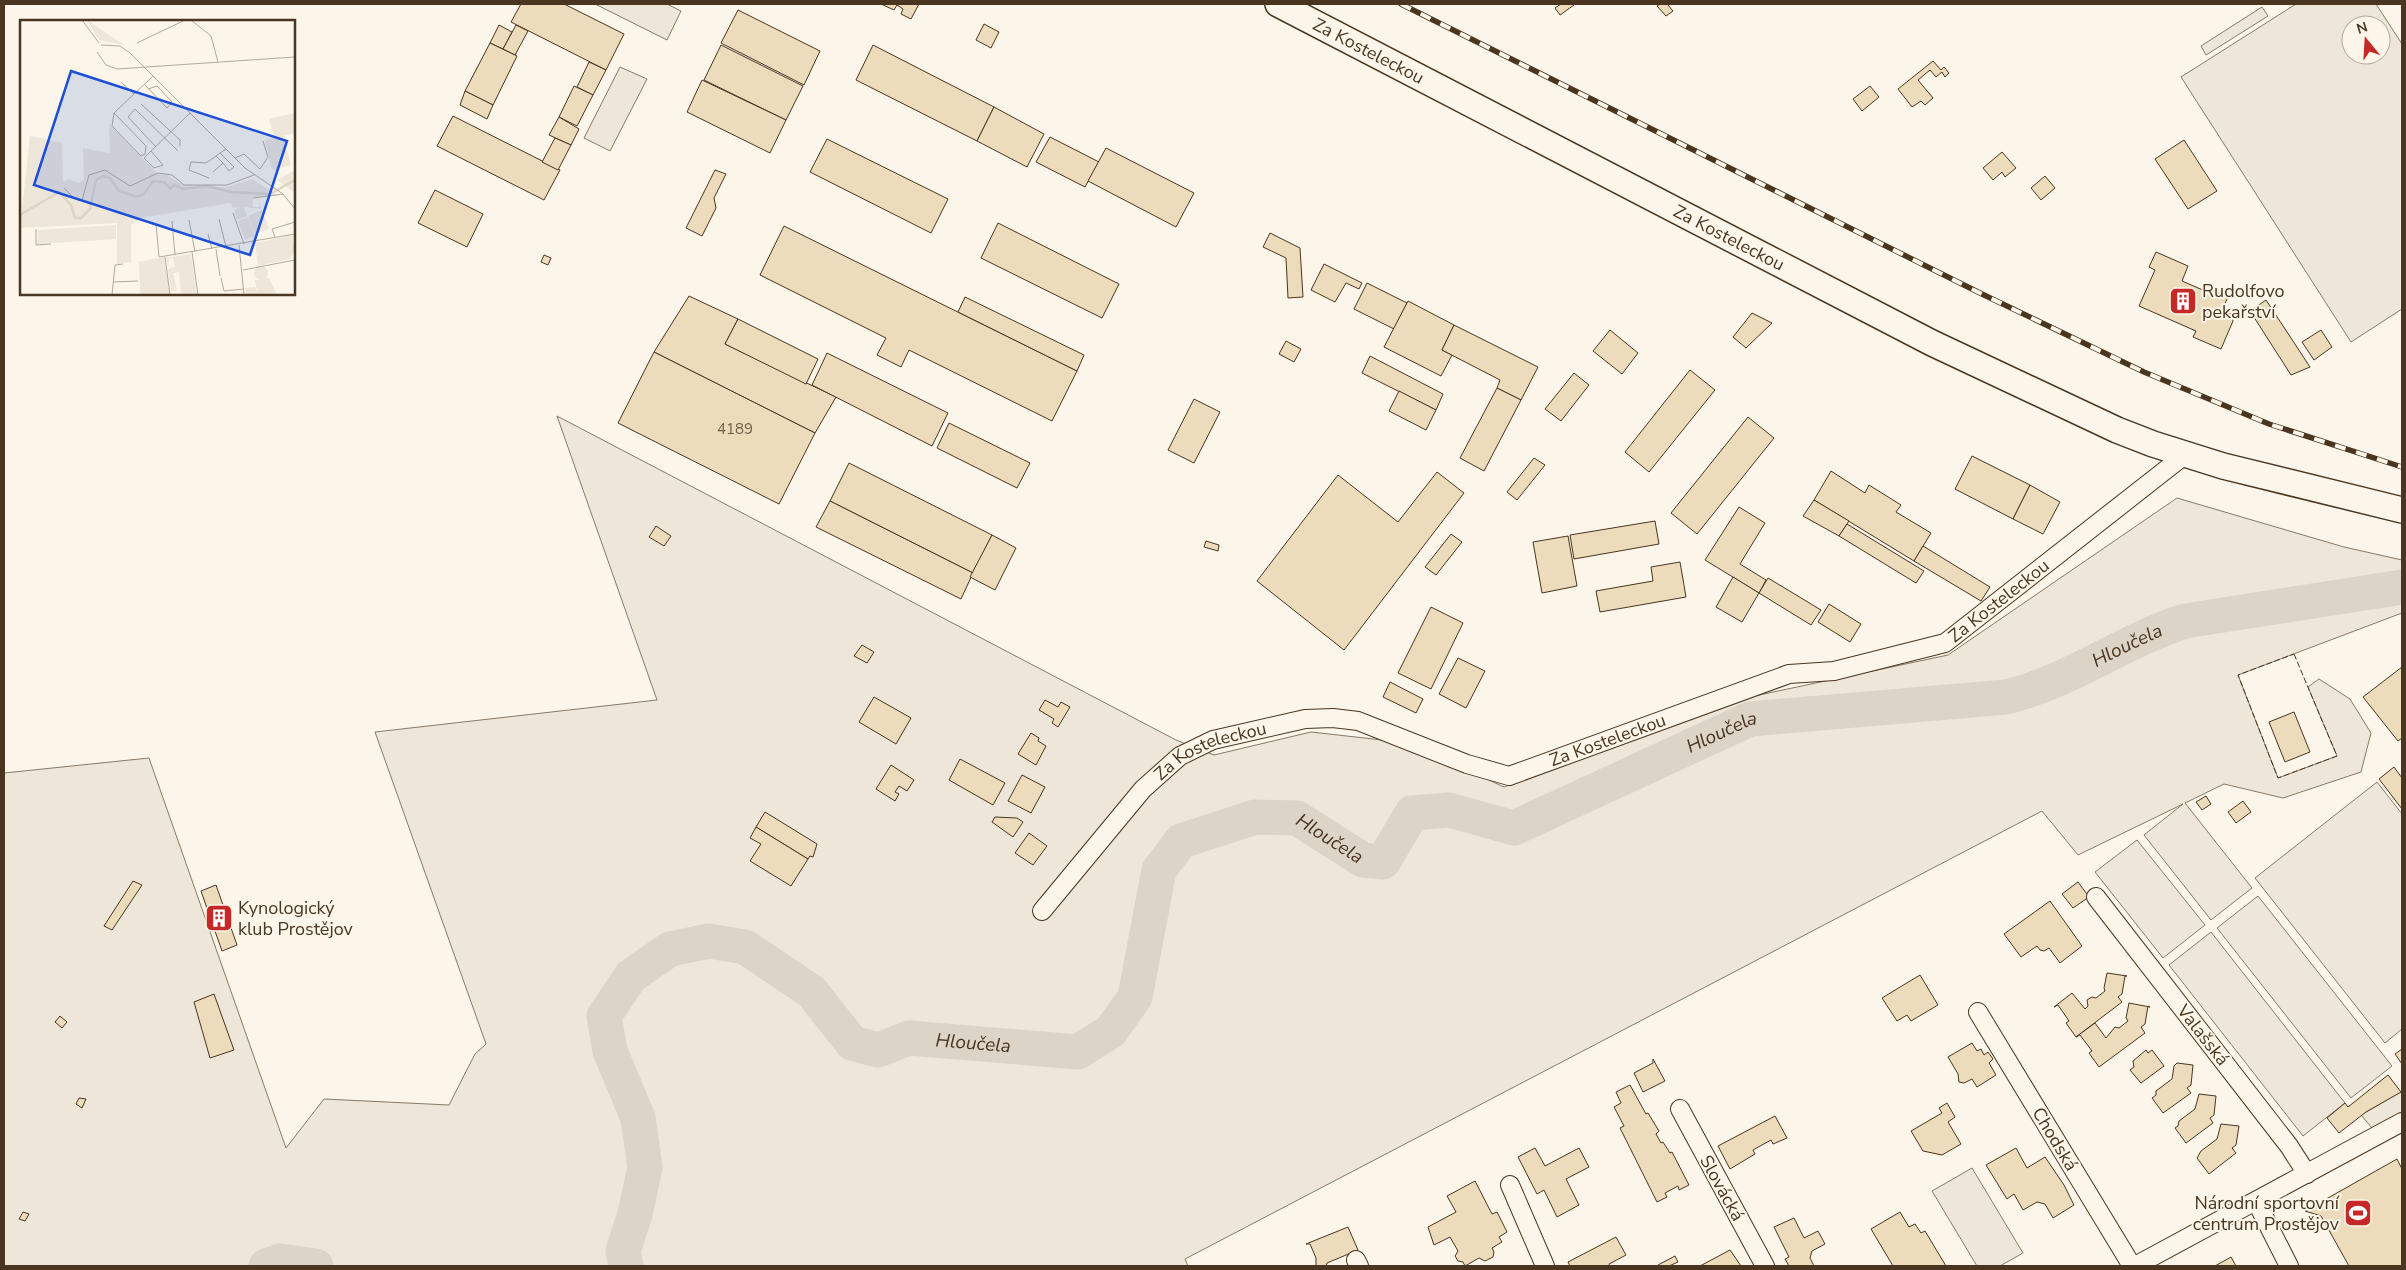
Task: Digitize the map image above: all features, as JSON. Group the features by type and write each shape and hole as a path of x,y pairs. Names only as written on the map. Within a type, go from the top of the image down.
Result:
{"street":[{"name":"Za Kosteleckou","path":"1278,4 1932,343 2118,430 2186,454 2402,510"},
{"name":"Za Kosteleckou","path":"1042,911 1143,789 1180,756 1213,740 1306,719 1333,718 1358,721 1467,764 1509,776 1789,674 1834,671 1945,643 2186,454"},
{"name":"Valašská","path":"2096,897 2289,1146 2307,1174"},
{"name":"Chodská","path":"1978,1012 2134,1266"},
{"name":"Slovácká","path":"1680,1110 1765,1266"},
{"path":"2134,1266 2402,1122"},
{"path":"1510,1185 1545,1266"},
{"path":"2256,1201 2289,1266"}],"shaded area":[{"path":"595,4 667,4 681,11 667,40"},
{"path":"2296,4 2376,4 2383,15 2341,15 2341,65 2391,65 2391,27 2402,44 2402,309 2351,342 2181,77"},
{"path":"2262,7 2268,16 2206,55 2201,46"},
{"path":"620,67 647,79 610,151 584,138"},
{"path":"557,416 1176,740 1214,755 1311,732 1409,743 1504,787 1745,698 1948,655 2177,498 2344,547 2402,560 2402,613 2238,675 2278,778 2337,756 2308,687 2319,679 2350,699 2371,733 2361,772 2283,798 2224,784 2185,803 2252,888 2211,920 2144,835 2183,804 2078,855 2042,811 1185,1259 1188,1266 4,1266 4,773 149,758 286,1148 324,1099 449,1105 475,1054 486,1044 375,732 657,700"},
{"path":"2377,782 2402,814 2402,1029 2385,1043 2255,878"},
{"path":"2137,840 2205,925 2163,958 2095,872"},
{"path":"2258,896 2392,1066 2351,1098 2217,928"},
{"path":"2211,932 2345,1103 2303,1136 2169,965"},
{"path":"2402,1091 2402,1122 2378,1135 2361,1115"},
{"path":"1972,1168 2023,1253 2000,1266 1977,1266 1932,1191"}],"building":[{"path":"521,4 564,4 624,34 606,70 511,22"},
{"path":"881,4 919,4 911,19 901,14 903,9 897,5 894,10"},
{"path":"1561,4 1574,5 1560,15 1555,8"},
{"path":"1667,4 1673,11 1666,16 1657,6"},
{"path":"738,10 820,51 804,85 721,43"},
{"path":"984,24 999,32 991,48 976,40"},
{"path":"499,25 512,32 503,49 490,43"},
{"path":"516,25 528,31 515,55 503,49"},
{"path":"490,43 517,56 493,105 465,91"},
{"path":"721,45 803,86 786,120 704,80"},
{"path":"873,45 994,107 977,141 856,80"},
{"path":"1933,61 1941,70 1944,67 1949,73 1945,77 1942,72 1936,77 1930,70 1918,80 1933,98 1925,105 1921,101 1912,107 1898,89"},
{"path":"589,62 606,70 593,95 577,87"},
{"path":"702,80 786,120 770,153 687,112"},
{"path":"574,86 593,95 577,126 559,117"},
{"path":"1870,86 1879,97 1862,111 1853,99"},
{"path":"465,91 493,105 487,119 460,105"},
{"path":"994,107 1044,134 1027,167 977,141"},
{"path":"453,116 560,170 544,200 437,146"},
{"path":"559,117 579,129 571,145 549,135"},
{"path":"1050,137 1099,162 1085,187 1036,162"},
{"path":"555,138 571,145 558,170 542,162"},
{"path":"827,139 948,199 931,233 810,172"},
{"path":"2184,140 2217,191 2188,209 2155,159"},
{"path":"1106,148 1194,193 1176,227 1088,181"},
{"path":"2002,152 2016,168 2005,177 2002,172 1993,180 1983,168"},
{"path":"715,170 726,174 714,198 716,208 702,236 686,228"},
{"path":"2045,176 2055,188 2041,200 2031,188"},
{"path":"435,190 483,214 467,247 418,223"},
{"path":"998,223 1119,284 1102,318 981,258"},
{"path":"784,226 1077,371 1052,421 909,350 901,367 877,355 886,338 760,275"},
{"path":"1270,233 1300,248 1303,297 1288,298 1286,258 1263,247"},
{"name":"Rudolfovo pekařství","path":"2156,252 2188,266 2182,281 2212,294 2214,291 2228,297 2222,310 2232,314 2233,321 2221,349 2193,337 2196,331 2139,306 2155,270 2149,267"},
{"path":"544,255 551,258 548,265 541,262"},
{"path":"1324,264 1362,283 1359,289 1346,283 1335,302 1311,290"},
{"path":"1367,283 1407,303 1394,329 1354,309"},
{"path":"689,296 738,319 725,344 836,397 815,433 654,352"},
{"path":"965,297 1084,355 1077,371 958,312"},
{"path":"2266,300 2310,367 2291,375 2250,311"},
{"path":"1408,301 1454,325 1442,350 1452,355 1441,376 1384,347"},
{"path":"1752,313 1772,323 1746,348 1733,337"},
{"path":"738,319 818,359 806,384 725,344"},
{"path":"1454,325 1538,367 1521,400 1497,388 1500,380 1442,350"},
{"path":"1610,330 1638,353 1622,374 1593,351"},
{"path":"2321,330 2332,347 2314,360 2302,342"},
{"path":"1286,341 1301,349 1294,362 1279,354"},
{"path":"654,352 815,433 779,504 618,423"},
{"path":"827,353 948,413 932,446 812,385"},
{"path":"1370,356 1443,394 1436,410 1362,373"},
{"path":"1690,370 1715,390 1649,472 1625,452"},
{"path":"1574,373 1589,385 1561,421 1545,409"},
{"path":"1497,388 1521,400 1484,471 1460,458"},
{"path":"1399,391 1436,410 1426,430 1389,411"},
{"path":"1194,399 1220,412 1194,463 1168,450"},
{"path":"1748,417 1774,438 1697,534 1671,513"},
{"path":"949,423 1030,463 1017,488 937,448"},
{"path":"1972,456 2030,485 2013,519 1955,489"},
{"path":"1534,458 1545,465 1517,500 1507,492"},
{"path":"849,463 992,535 973,573 830,501"},
{"path":"1831,471 1865,493 1869,485 1901,505 1896,512 1931,533 1914,561 1814,500"},
{"path":"1437,472 1464,493 1344,650 1257,581 1338,475 1398,522"},
{"path":"2030,485 2060,502 2043,534 2013,519"},
{"path":"1814,500 1849,521 1839,536 1803,516"},
{"path":"830,501 973,573 961,599 816,527"},
{"path":"1739,507 1765,523 1740,564 1766,580 1759,593 1705,560"},
{"path":"1655,521 1659,544 1574,559 1570,535"},
{"path":"1847,524 1924,571 1916,583 1839,536"},
{"path":"656,526 671,536 664,546 649,537"},
{"path":"1451,534 1462,542 1436,575 1425,567"},
{"path":"992,535 1016,548 995,590 970,577"},
{"path":"1568,536 1577,586 1542,593 1533,542"},
{"path":"1206,541 1219,545 1218,551 1204,547"},
{"path":"1923,546 1990,587 1981,601 1914,561"},
{"path":"1680,562 1686,597 1600,612 1596,591 1653,581 1651,567"},
{"path":"1733,577 1759,593 1742,622 1716,607"},
{"path":"1768,578 1821,610 1811,625 1759,593"},
{"path":"1829,604 1861,624 1850,642 1818,622"},
{"path":"1431,607 1463,623 1431,689 1398,673"},
{"path":"862,645 874,652 867,663 854,656"},
{"path":"1458,658 1485,671 1466,708 1439,694"},
{"path":"2402,667 2402,738 2398,741 2363,697"},
{"path":"1390,682 1423,699 1416,713 1383,697"},
{"path":"874,697 911,718 896,744 859,722"},
{"path":"1045,700 1058,707 1061,702 1070,707 1058,727 1052,723 1054,719 1039,710"},
{"path":"2294,712 2310,752 2285,762 2269,722"},
{"path":"1031,733 1046,746 1036,765 1018,754"},
{"path":"960,759 1005,783 993,805 949,780"},
{"path":"891,765 914,780 907,791 899,786 895,792 899,794 895,801 876,789"},
{"path":"2394,767 2402,778 2402,809 2379,779"},
{"path":"1022,775 1045,787 1031,813 1008,801"},
{"path":"2206,796 2211,804 2202,810 2196,802"},
{"path":"2243,801 2251,812 2236,823 2228,812"},
{"path":"765,812 817,844 813,857 810,856 808,859 756,827"},
{"path":"995,817 1017,818 1023,822 1013,837 992,822"},
{"path":"756,827 808,859 791,886 750,861 761,844 750,838"},
{"path":"1029,833 1047,846 1033,865 1015,853"},
{"path":"133,881 142,885 112,930 104,926"},
{"path":"2078,882 2089,897 2073,908 2062,894"},
{"name":"Kynologický klub Prostějov","path":"216,885 237,945 222,951 201,891"},
{"path":"2050,901 2082,946 2060,963 2049,948 2044,951 2040,950 2037,946 2021,957 2004,934"},
{"path":"2107,973 2127,976 2125,976 2122,994 2118,997 2122,1002 2076,1037 2066,1023 2069,1021 2058,1005 2054,1007 2072,993 2085,1009 2088,1006 2087,1000 2092,997 2096,998 2105,991"},
{"path":"1920,975 1938,1005 1911,1021 1907,1015 1897,1021 1882,998"},
{"path":"214,994 234,1050 210,1058 194,1002"},
{"path":"2129,1003 2148,1007 2145,1024 2141,1027 2145,1033 2099,1067 2089,1053 2092,1051 2080,1035 2076,1037 2095,1023 2106,1038 2115,1027 2119,1028 2128,1021 2126,1018"},
{"path":"60,1016 67,1022 62,1028 55,1022"},
{"path":"1972,1043 1977,1051 1981,1049 1984,1055 1988,1052 1993,1059 1989,1063 1996,1075 1977,1087 1972,1079 1964,1083 1959,1082 1958,1074 1948,1057"},
{"path":"2402,1049 2402,1064 2395,1054"},
{"path":"2146,1050 2148,1053 2152,1050 2164,1066 2141,1083 2130,1070 2134,1067 2133,1061"},
{"path":"1653,1059 1665,1081 1643,1092 1634,1073 1653,1063"},
{"path":"2177,1063 2193,1065 2191,1085 2187,1088 2191,1093 2163,1113 2152,1098 2156,1095 2156,1091 2172,1079 2174,1066"},
{"path":"2388,1075 2401,1092 2366,1112 2339,1133 2327,1118 2345,1103 2348,1107"},
{"path":"1630,1085 1646,1114 1648,1113 1659,1131 1656,1134 1661,1143 1663,1142 1670,1153 1672,1152 1689,1185 1679,1190 1678,1186 1665,1193 1667,1197 1657,1202 1620,1128 1624,1126 1614,1107 1621,1103 1616,1092"},
{"path":"2199,1094 2216,1096 2214,1115 2210,1118 2213,1123 2186,1143 2175,1128 2178,1126 2179,1121 2195,1109"},
{"path":"79,1098 86,1099 82,1108 76,1104"},
{"path":"1947,1103 1955,1117 1948,1122 1961,1144 1942,1155 1923,1151 1911,1131 1942,1113 1939,1108"},
{"path":"1775,1116 1787,1138 1773,1144 1771,1140 1753,1150 1755,1154 1730,1169 1718,1146"},
{"path":"2221,1124 2239,1126 2236,1145 2232,1148 2236,1153 2209,1174 2197,1158 2201,1151 2217,1139"},
{"path":"1535,1148 1545,1166 1579,1148 1589,1167 1566,1179 1579,1205 1557,1217 1544,1190 1537,1194 1518,1157"},
{"path":"2016,1148 2027,1168 2045,1157 2064,1185 2074,1205 2053,1218 2045,1204 2037,1202 2023,1210 2014,1194 2007,1199 1986,1165"},
{"name":"Národní sportovní centrum Prostějov","path":"2397,1159 2402,1169 2402,1266 2349,1266 2321,1216 2305,1211"},
{"path":"1475,1181 1492,1214 1497,1212 1507,1232 1499,1237 1502,1242 1492,1248 1494,1252 1493,1257 1485,1261 1479,1258 1465,1266 1455,1256 1458,1251 1450,1237 1434,1245 1428,1227 1456,1212 1447,1196"},
{"path":"23,1212 29,1214 25,1221 19,1219"},
{"path":"1900,1212 1909,1227 1915,1224 1921,1233 1925,1231 1946,1266 1893,1266 1871,1229"},
{"path":"1794,1218 1804,1238 1818,1231 1825,1244 1812,1251 1810,1258 1814,1266 1789,1266 1785,1259 1789,1257 1774,1227"},
{"path":"1348,1227 1358,1250 1327,1263 1326,1266 1316,1266 1316,1258 1310,1244 1306,1244"},
{"path":"1616,1237 1626,1255 1609,1264 1610,1266 1570,1266 1568,1262"},
{"path":"1730,1250 1741,1266 1700,1266"},
{"path":"1675,1256 1678,1262 1669,1266 1658,1265"},
{"path":"2231,1257 2236,1266 2215,1266"}],"waterway":[{"name":"Hloučela","path":"626,1266 623,1251 635,1214 645,1167 638,1118 610,1051 604,1016 631,976 670,949 709,941 745,947 812,992 852,1043 878,1050 909,1038 1078,1052 1111,1031 1135,997 1159,870 1181,841 1255,817 1297,818 1363,860 1383,862 1412,813 1449,810 1514,828 1750,719 2006,697 2052,682 2140,639 2185,621 2402,587"},
{"name":"Hloučela","path":"266,1266 280,1261 316,1266"}],"railway":[{"path":"1401,4 1984,295 2144,372 2269,424 2402,467"}],"fence":[{"path":"2294,654 2337,756 2278,778 2238,675 2294,654"}],"place":[{"name":"Rudolfovo pekařství","path":"2183,301"},
{"name":"Kynologický klub Prostějov","path":"219,918"},
{"name":"Národní sportovní centrum Prostějov","path":"2358,1213"}]}
